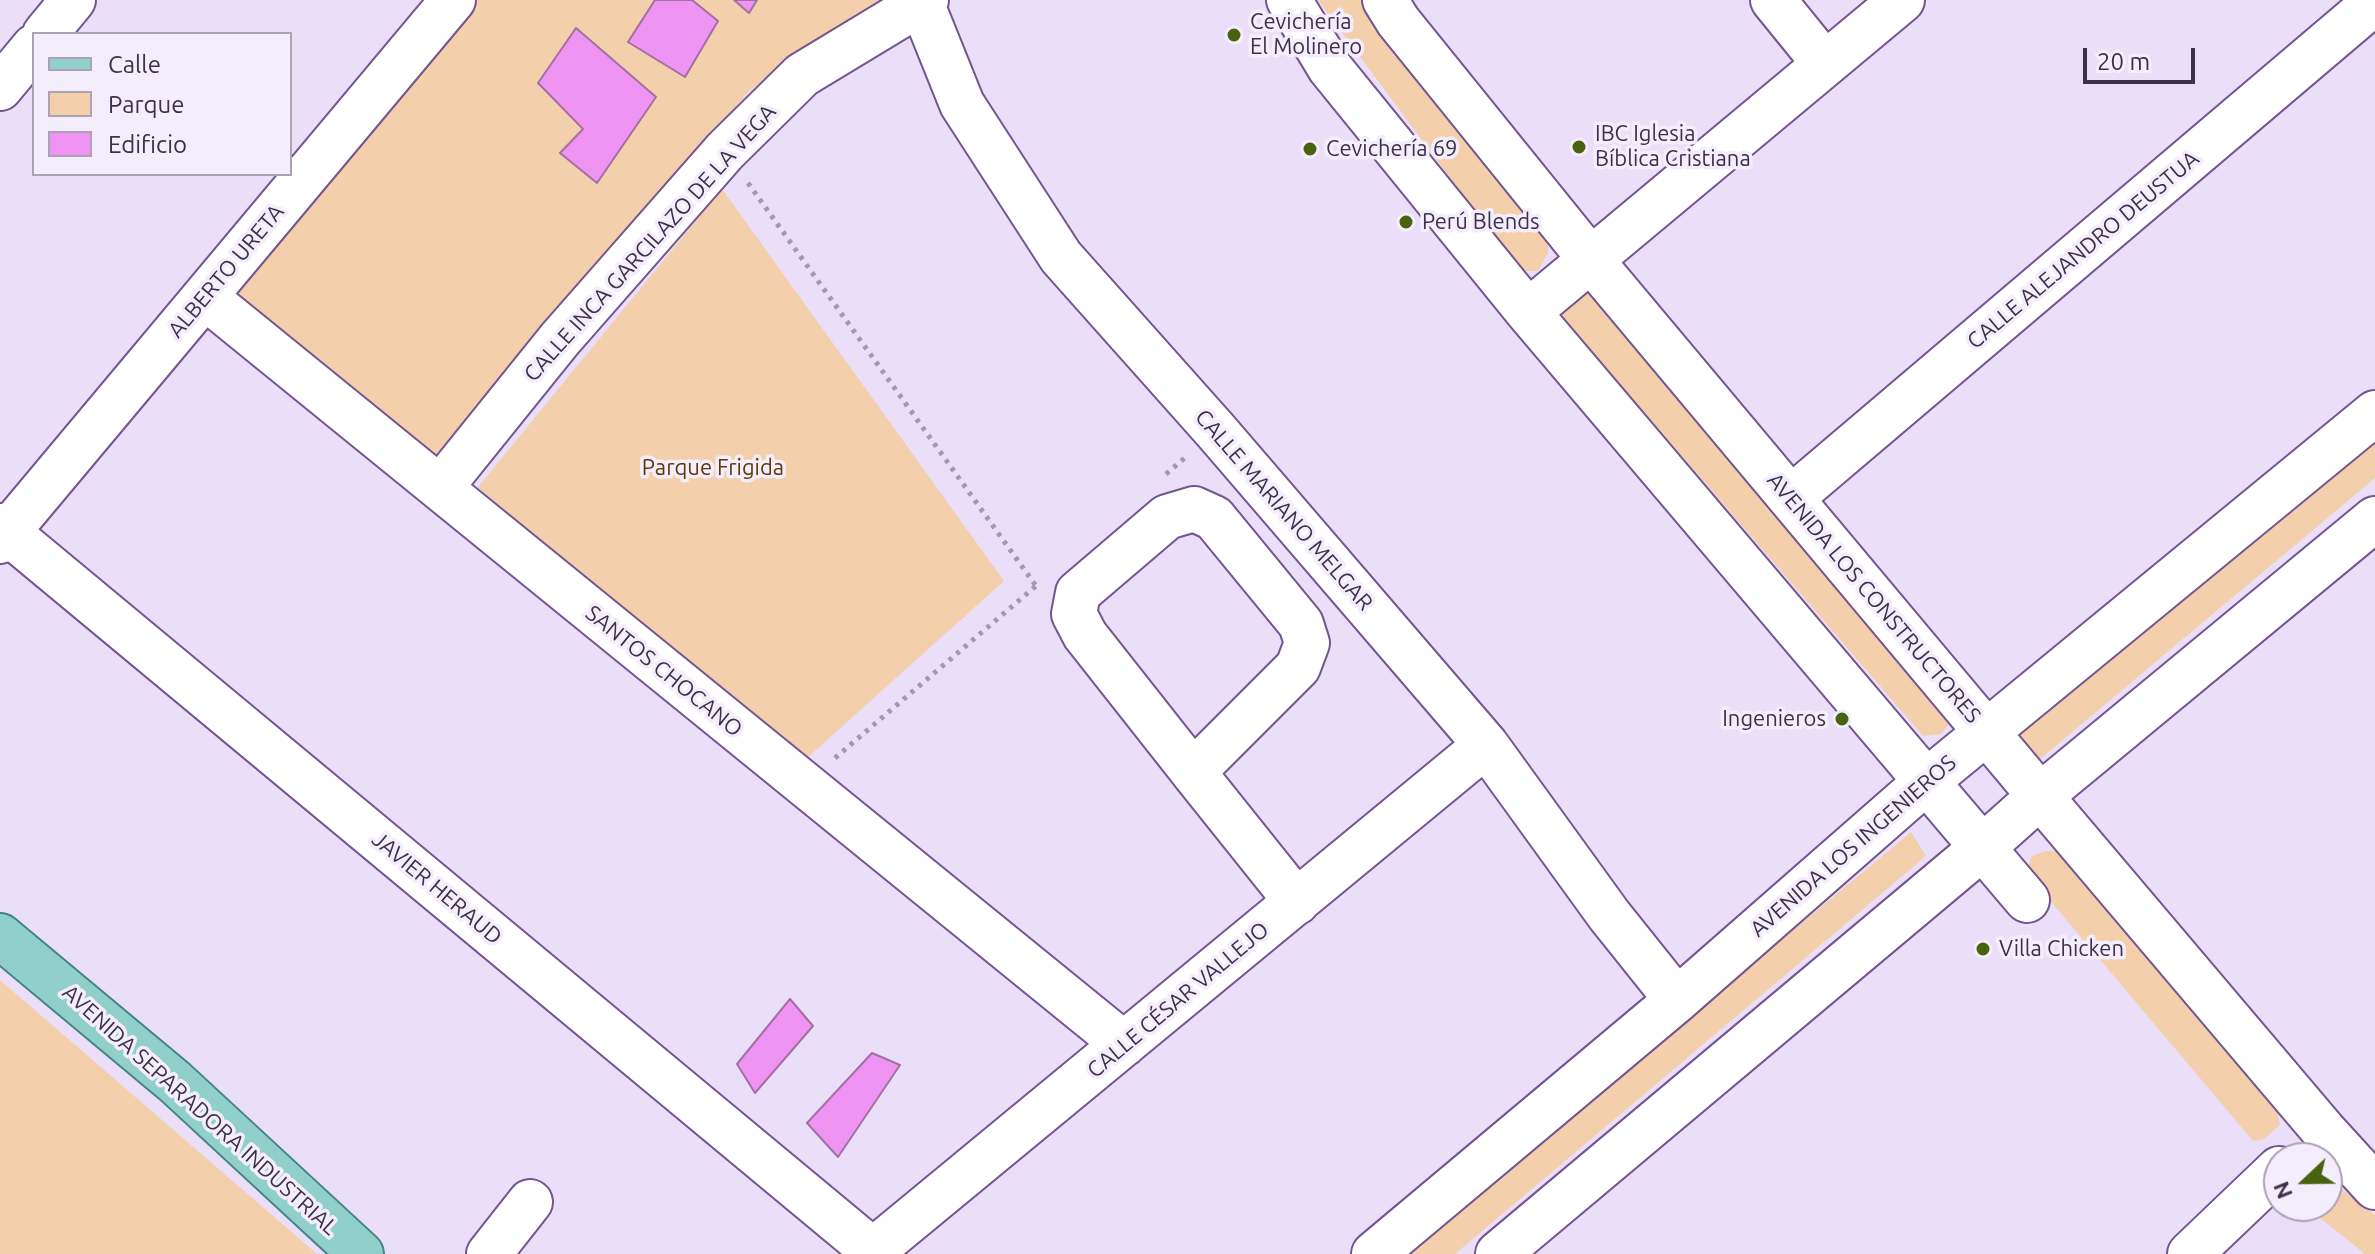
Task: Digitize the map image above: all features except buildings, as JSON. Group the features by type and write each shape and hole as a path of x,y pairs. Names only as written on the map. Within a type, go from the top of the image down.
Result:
{"main road":[{"name":"AVENIDA SEPARADORA INDUSTRIAL","path":"0,936 175,1082 361,1254"}],"street":[{"path":"47,32 73,0"},
{"name":"ALBERTO URETA","path":"3,533 453,0"},
{"path":"1289,0 1330,68 1528,312 2027,900"},
{"name":"AVENIDA LOS CONSTRUCTORES","path":"1385,0 1398,21 1591,260 2040,796 2306,1142"},
{"path":"1773,0 1825,64"},
{"path":"1528,312 1902,0"},
{"name":"CALLE INCA GARCILAZO DE LA VEGA","path":"440,488 560,339 725,151 802,75 924,1"},
{"name":"CALLE MARIANO MELGAR","path":"924,1 962,104 1061,257 1216,431 1486,745 1609,915 1677,1000"},
{"name":"CALLE ALEJANDRO DEUSTUA","path":"1791,498 2375,2"},
{"path":"0,88 32,49"},
{"name":"SANTOS CHOCANO","path":"205,297 1124,1044"},
{"name":"AVENIDA LOS INGENIEROS","path":"1374,1254 1677,1000 1927,781 2375,413"},
{"path":"1193,772 1298,667 1307,643 1301,624 1214,518 1194,509 1167,517 1089,583 1078,593 1074,614 1085,635 1193,772 1297,902"},
{"path":"1498,1254 2040,796 2371,530"},
{"name":"JAVIER HERAUD","path":"3,533 871,1252"},
{"name":"CALLE CÉSAR VALLEJO","path":"871,1252 1486,745"},
{"name":"AVENIDA LOS CONSTRUCTORES","path":"2343,1166 2375,1187"},
{"path":"2190,1254 2263,1184"},
{"path":"489,1254 530,1202"}],"path":[{"path":"725,151 1036,586"},
{"path":"1156,483 1216,431"},
{"path":"804,784 1048,576"}],"green space":[{"path":"475,0 887,0 807,49 749,91 433,462 229,297"},
{"path":"1318,0 1373,0 1547,239 1548,253 1538,271 1519,271"},
{"name":"Parque Frigida","path":"722,189 1004,581 797,767 478,487"},
{"path":"1584,284 1953,718 1941,734 1923,736 1553,306"},
{"path":"2375,438 2375,478 2040,759 2020,735"},
{"path":"1911,832 1926,856 1455,1254 1405,1254"},
{"path":"2045,851 2059,851 2277,1110 2280,1125 2264,1139 2253,1141 2026,872 2032,856"},
{"path":"0,980 317,1254 0,1254"},
{"path":"2343,1190 2375,1215 2375,1254 2365,1254 2325,1222 2343,1222"}],"place":[{"name":"Cevichería El Molinero","path":"1234,35"},
{"name":"IBC Iglesia Bíblica Cristiana","path":"1579,147"},
{"name":"Cevichería 69","path":"1310,149"},
{"name":"Perú Blends","path":"1406,222"},
{"name":"Ingenieros","path":"1842,719"},
{"name":"Villa Chicken","path":"1983,949"}]}
